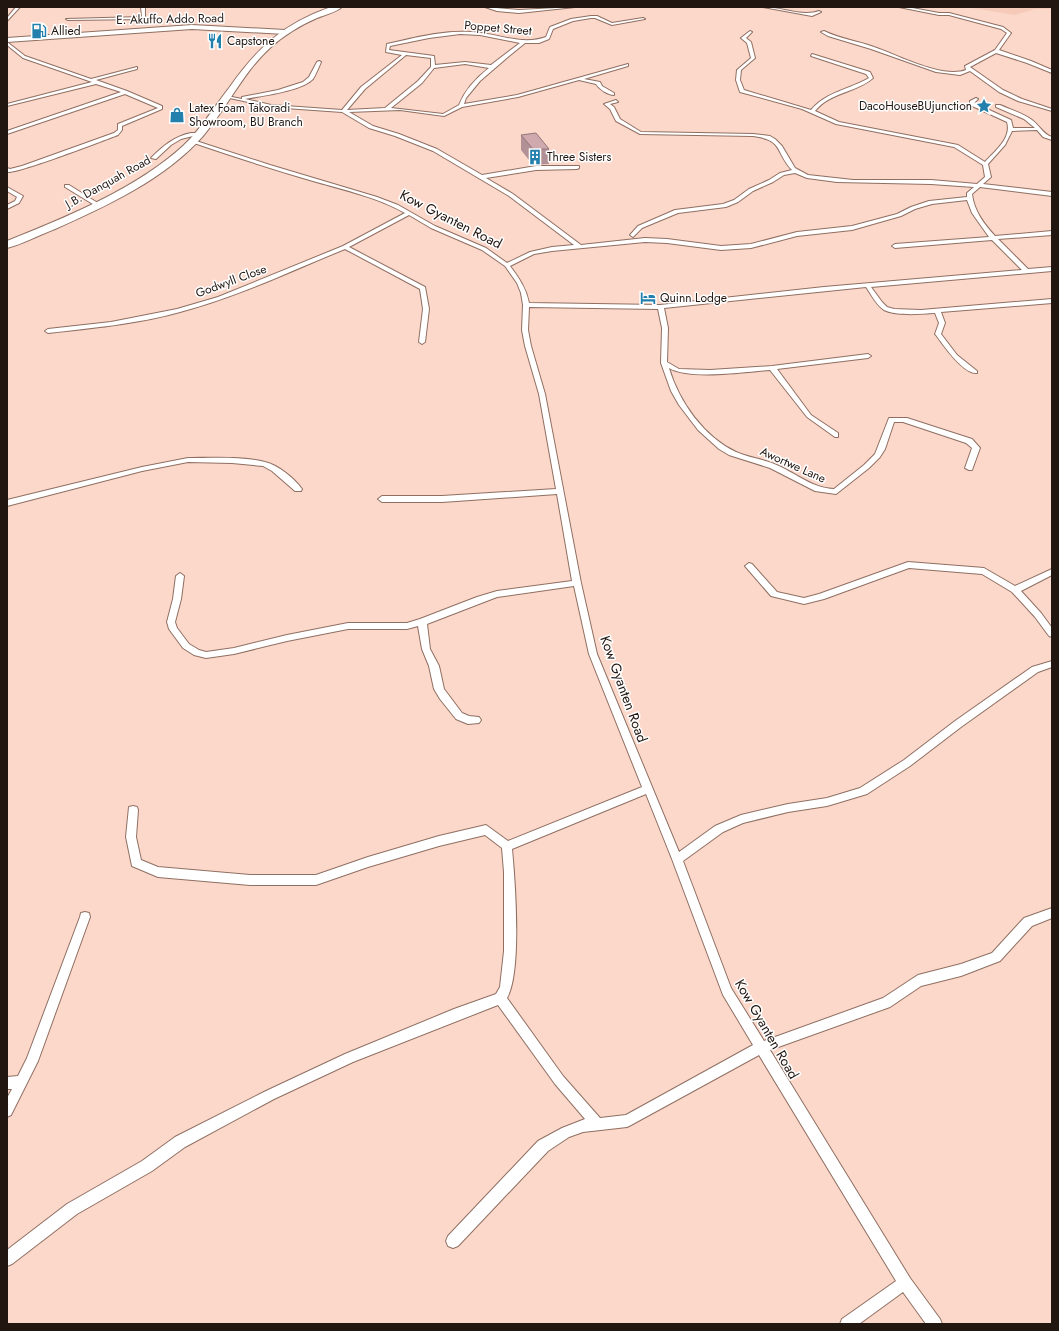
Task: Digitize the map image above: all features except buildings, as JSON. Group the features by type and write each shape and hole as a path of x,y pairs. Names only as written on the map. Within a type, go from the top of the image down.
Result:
{"highway":[{"name":"J.B. Danquah Road","path":"7,246 98,205 154,173 196,138 260,54 282,34 308,19 338,7"}],"main road":[{"name":"E. Akuffo Addo Road","path":"8,43 183,32 282,34"}],"street":[{"path":"7,20 18,7"},
{"path":"68,19 144,18 144,7"},
{"path":"487,7 503,11 573,7"},
{"path":"765,7 812,15 819,12"},
{"path":"901,7 939,14 949,14 1002,28 1009,33 996,51 967,67"},
{"path":"949,14 953,10"},
{"name":"Poppet Street","path":"405,54 387,51 388,45 428,37 470,33 524,42 542,41 548,38 551,28 572,20 596,17 608,23 616,24 643,19"},
{"path":"750,32 743,38 749,42 753,58 739,70 738,80 742,91 782,101 838,123 956,146 985,164 988,177 969,194 968,198 972,211 993,238 1026,271"},
{"path":"823,32 881,50 930,69 956,74 965,73 968,71 967,67"},
{"path":"461,106 463,98 493,67 524,42"},
{"path":"8,43 24,57 125,92 160,108 120,125 120,130 116,134 8,172"},
{"path":"996,51 1029,62 1052,72"},
{"path":"343,111 363,88 405,54 433,58 433,67"},
{"path":"812,55 868,73 871,78 864,83 831,96 815,107 812,112"},
{"path":"241,99 300,84 309,80 319,62"},
{"path":"386,109 420,82 433,67 465,63 493,67"},
{"path":"227,97 271,106 343,111 400,108 439,115 461,106 518,96 626,65"},
{"path":"967,67 1001,91 1020,100 1052,110"},
{"path":"92,80 135,68"},
{"path":"579,79 598,83 600,87 612,94"},
{"path":"7,105 97,82"},
{"path":"7,134 125,92"},
{"path":"976,99 972,102 972,104 1009,121 1011,130 1005,142 985,164"},
{"path":"616,101 606,104 612,108 618,120 640,133 753,135 775,140 790,167 807,176 841,180 931,182 978,185 1052,194"},
{"path":"998,106 1033,123 1040,133 1052,139"},
{"path":"343,111 371,128 397,135 435,150 511,195 579,246"},
{"path":"1011,130 1037,129"},
{"path":"154,158 179,137 187,134 196,138"},
{"name":"Kow Gyanten Road","path":"196,138 268,166 375,198 409,213 434,227 484,249 507,265 520,283 524,293 526,305 525,330 527,341 542,394 577,583 593,654 677,859 727,991 760,1048 905,1282 935,1324"},
{"path":"481,177 536,168 577,167"},
{"path":"633,235 640,227 677,212 724,206 736,201 751,190 782,174 795,171"},
{"path":"67,186 98,205"},
{"path":"7,189 20,196 17,202 7,207"},
{"path":"507,265 532,253 552,249 645,240 667,241 715,248 744,247 762,244 797,234 852,228 899,215 912,208 931,202 968,198"},
{"name":"Godwyll Close","path":"48,331 111,324 178,311 227,296 345,247 409,213"},
{"path":"895,246 1052,233"},
{"path":"345,247 423,288 426,309 422,342"},
{"path":"526,305 660,307 1052,269"},
{"path":"868,286 880,303 885,308 893,311 937,311 1052,301"},
{"name":"Awortwe Lane","path":"660,307 665,322 664,363 670,382 688,413 706,435 716,444 733,454 774,466 816,490 836,492 846,481 870,464 881,450 892,420 904,420 969,441 976,448 969,468"},
{"path":"937,311 942,324 938,334 955,356 975,372"},
{"path":"664,363 678,371 687,372 772,368 868,356"},
{"path":"772,368 809,416 835,435"},
{"path":"7,503 142,469 188,460 232,461 264,464 276,470 298,489"},
{"path":"382,499 442,499 560,491"},
{"path":"749,566 774,594 804,600 820,597 908,565 984,571 1015,590 1038,615 1052,634"},
{"path":"1015,590 1052,572"},
{"path":"180,576 178,599 171,622 173,629 186,646 198,653 206,655 234,651 287,638 348,626 368,625 396,627 422,622 480,599 497,594 577,583"},
{"path":"422,622 426,649 434,666 439,688 443,696 459,716 468,720 476,720"},
{"path":"677,859 719,829 741,819 788,808 827,802 863,791 907,763 958,724 1035,669 1052,664"},
{"path":"507,846 648,789"},
{"path":"7,1259 72,1210 147,1166 180,1142 270,1095 349,1058 500,998 506,988 510,951 509,872 507,846 486,830 439,840 316,880 250,880 158,872 136,863 131,837 133,810"},
{"path":"454,1241 543,1146 566,1132 583,1126 627,1121 760,1048 886,1003 918,980 961,970 996,957 1028,922 1052,913"},
{"path":"7,1111 32,1061 86,917"},
{"path":"500,998 559,1080 597,1124"},
{"path":"7,1083 22,1082"},
{"path":"847,1324 905,1282"}],"shaded area":[{"path":"966,7 1052,7 1052,9 1035,9 1015,15"}],"place":[{"name":"Allied","path":"39,31"},
{"name":"Capstone","path":"215,41"},
{"name":"DacoHouseBUjunction","path":"984,106"},
{"name":"Latex Foam Takoradi Showroom, BU Branch","path":"177,115"},
{"name":"Three Sisters","path":"535,157"},
{"name":"Quinn Lodge","path":"648,298"}]}
